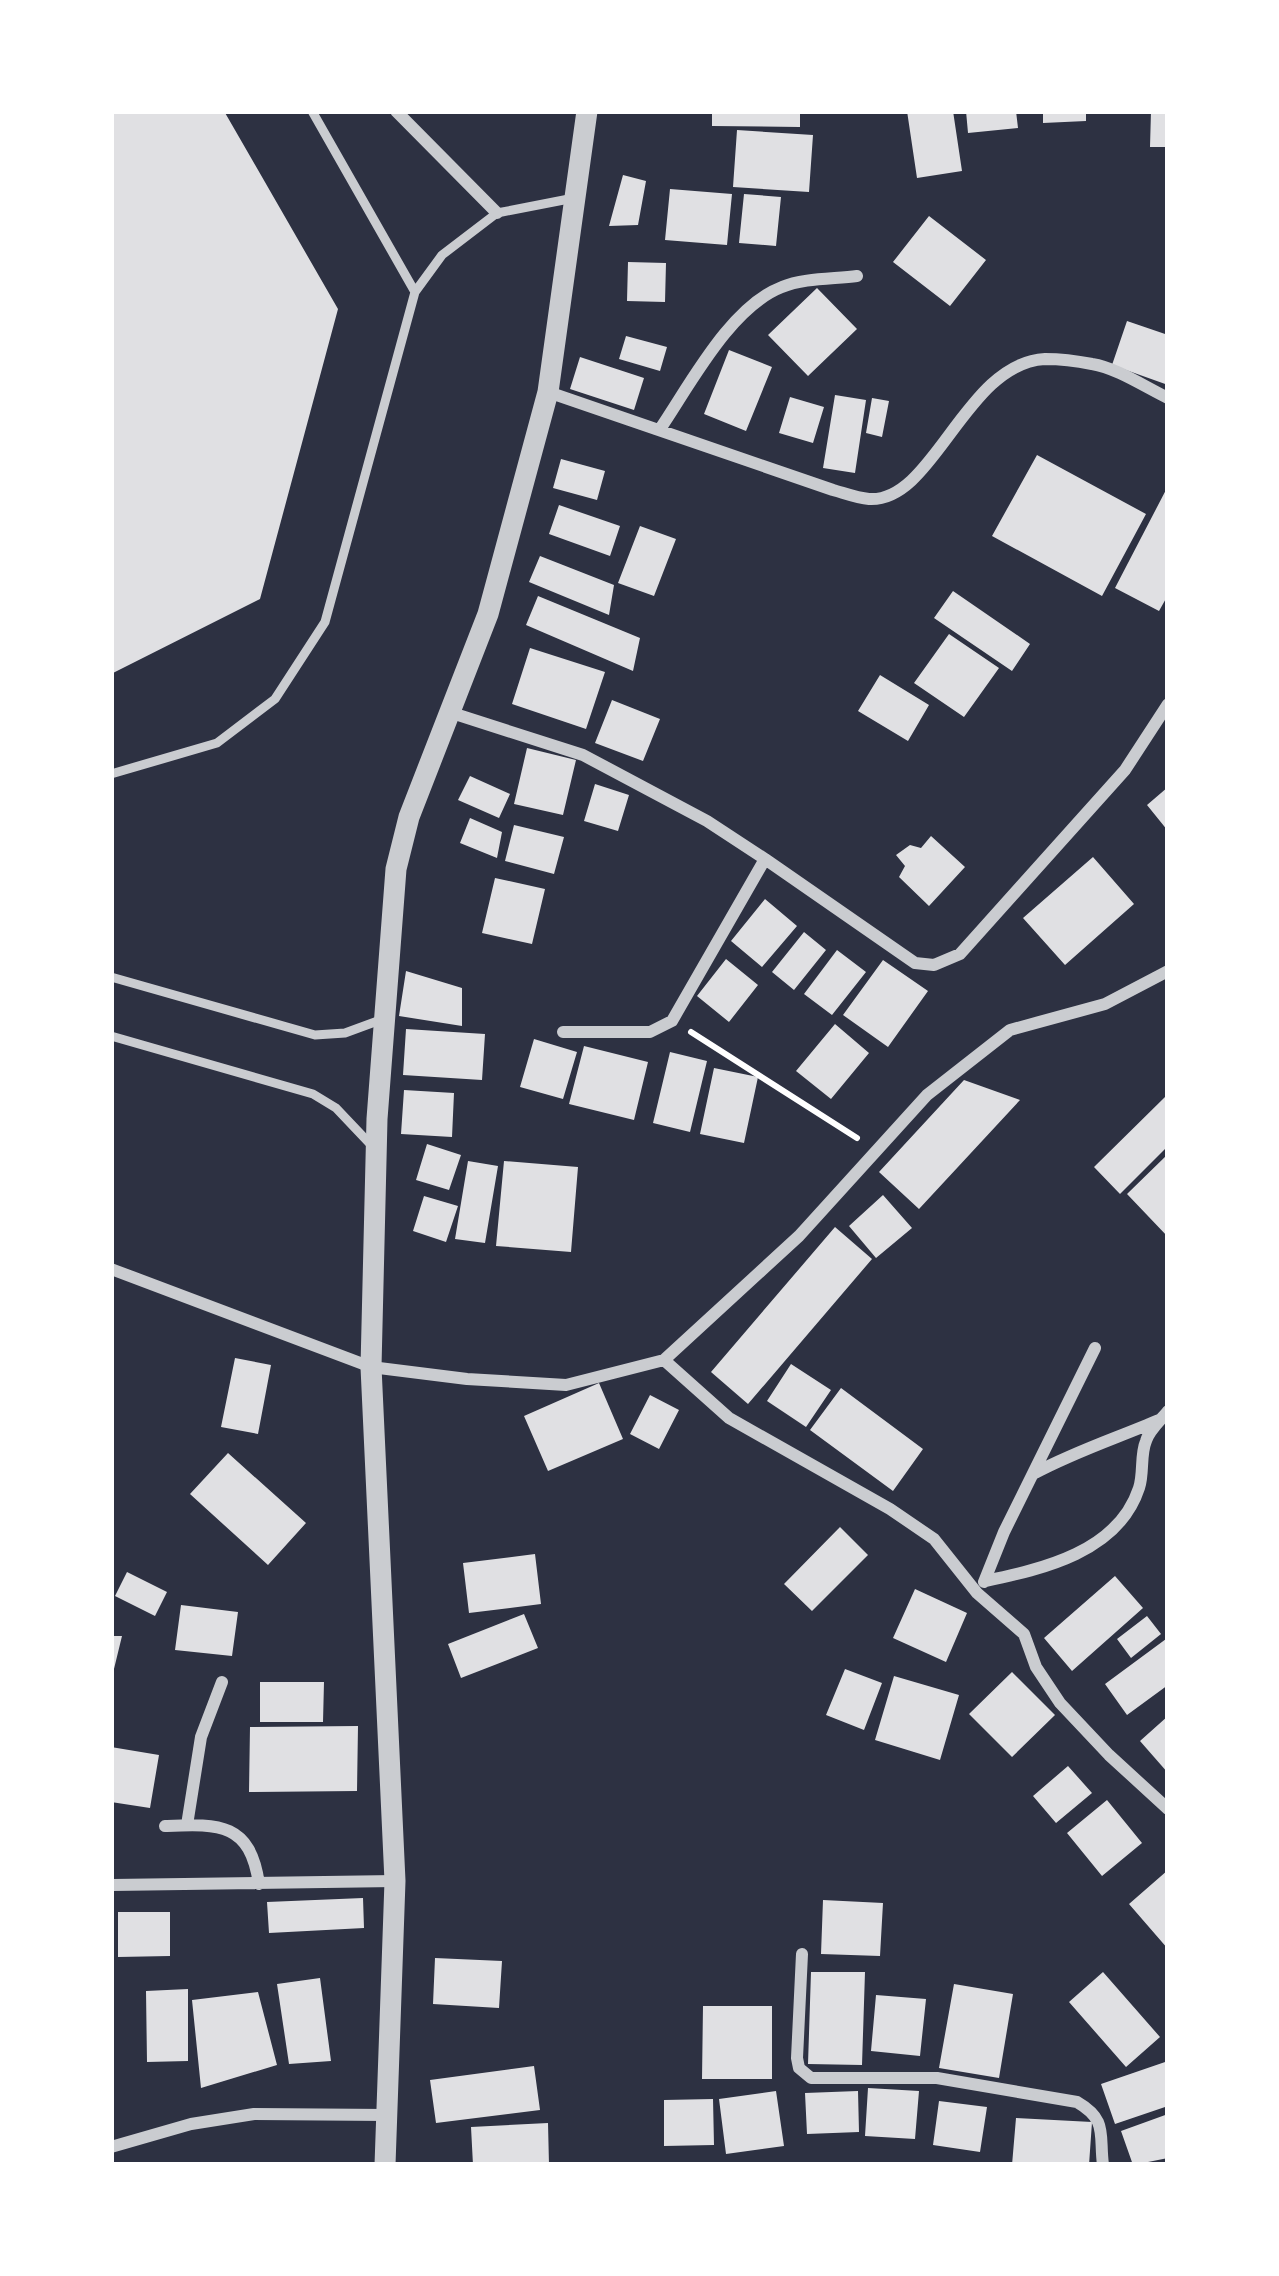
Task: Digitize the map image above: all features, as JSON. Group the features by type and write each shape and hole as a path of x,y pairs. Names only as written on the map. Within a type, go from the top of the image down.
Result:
{"street":[{"path":"396,111 497,213"},
{"path":"385,2165 395,1881 371,1367 376,1150 396,869 409,817 488,614 548,392 587,111"},
{"path":"659,429 717,344 760,302 782,286 856,276"},
{"path":"548,392 872,500 892,494 920,474 974,402 1006,373 1042,359 1097,364 1168,398"},
{"path":"452,713 583,755 707,821 915,963 947,962 960,954 1125,770 1168,704"},
{"path":"563,1032 650,1033 672,1022 765,859"},
{"path":"111,1269 371,1367 566,1385 664,1360 799,1236 927,1095 1010,1030 1105,1004 1168,971"},
{"path":"981,1587 1095,1348"},
{"path":"664,1360 729,1418 890,1509 934,1540 1024,1634 1036,1667 1060,1703 1109,1756 1168,1808"},
{"path":"981,1587 1098,1544 1139,1489 1146,1439 1165,1414"},
{"path":"1034,1473 1165,1414"},
{"path":"187,1825 201,1737 222,1682"},
{"path":"165,1826 227,1828 247,1842 259,1884"},
{"path":"112,1885 395,1881"},
{"path":"802,1954 797,2058 804,2074 811,2078 937,2078 1078,2102 1094,2112 1102,2130 1103,2165"},
{"path":"111,2146 190,2124 254,2114 388,2115"}],"lane":[{"path":"312,111 415,292"},
{"path":"111,774 217,743 275,699 325,622 415,292 442,255 497,213 574,198"},
{"path":"111,976 315,1035 345,1033 384,1018"},
{"path":"111,1036 313,1094 336,1108 376,1150"}],"path":[{"path":"672,1022 875,1152"}],"building":[{"path":"111,111 224,111 338,309 260,599 111,674"},
{"path":"712,111 800,111 800,127 712,126"},
{"path":"907,111 953,111 962,171 917,178"},
{"path":"966,111 1016,111 1018,128 968,133"},
{"path":"1043,111 1086,111 1086,121 1043,123"},
{"path":"1151,111 1168,111 1168,147 1150,147"},
{"path":"737,130 813,135 809,192 733,187"},
{"path":"623,175 646,181 638,225 609,226"},
{"path":"670,189 732,194 727,245 665,240"},
{"path":"744,194 781,197 776,246 739,243"},
{"path":"929,216 986,260 950,306 893,262"},
{"path":"628,262 666,263 665,302 627,301"},
{"path":"817,288 857,329 808,376 768,335"},
{"path":"1127,321 1168,335 1168,385 1112,365"},
{"path":"626,336 667,347 660,371 619,359"},
{"path":"729,350 772,367 746,431 704,414"},
{"path":"580,357 644,378 634,410 570,389"},
{"path":"835,395 866,400 855,473 823,468"},
{"path":"790,397 824,407 813,443 779,433"},
{"path":"872,398 889,401 882,437 866,433"},
{"path":"1037,455 1146,514 1102,596 992,536"},
{"path":"561,459 605,471 597,500 553,488"},
{"path":"1168,486 1168,595 1159,611 1115,588"},
{"path":"559,505 620,526 610,556 549,534"},
{"path":"640,526 676,539 654,596 618,583"},
{"path":"540,556 614,585 609,615 529,582"},
{"path":"953,591 1030,644 1012,671 934,618"},
{"path":"538,596 640,638 633,671 526,625"},
{"path":"949,634 999,668 964,717 914,683"},
{"path":"530,648 605,672 586,729 512,704"},
{"path":"880,675 929,705 908,741 858,711"},
{"path":"612,700 660,719 643,761 595,743"},
{"path":"527,748 576,760 563,815 514,804"},
{"path":"470,776 510,794 499,818 458,800"},
{"path":"595,784 629,795 618,831 584,821"},
{"path":"1168,787 1168,831 1147,805"},
{"path":"470,818 502,832 497,858 460,843"},
{"path":"514,825 564,837 554,874 505,861"},
{"path":"931,836 965,867 929,906 899,877 905,866 896,855 910,845 921,848"},
{"path":"1093,857 1134,904 1065,965 1023,918"},
{"path":"495,878 545,889 532,944 482,933"},
{"path":"765,899 797,926 762,967 731,941"},
{"path":"804,932 826,950 794,990 772,972"},
{"path":"837,950 866,972 832,1015 804,994"},
{"path":"726,959 758,985 729,1022 697,996"},
{"path":"883,960 928,991 888,1047 843,1015"},
{"path":"406,971 462,988 462,1026 399,1016"},
{"path":"835,1024 869,1053 831,1099 796,1071"},
{"path":"406,1029 485,1034 482,1080 403,1075"},
{"path":"534,1039 577,1052 563,1099 520,1087"},
{"path":"584,1046 648,1062 634,1120 569,1104"},
{"path":"670,1052 707,1061 690,1132 653,1123"},
{"path":"714,1068 758,1077 744,1143 700,1134"},
{"path":"964,1080 1020,1100 919,1209 879,1172"},
{"path":"404,1090 454,1093 452,1137 401,1134"},
{"path":"1165,1097 1168,1146 1120,1194 1094,1167"},
{"path":"427,1144 461,1155 449,1190 416,1180"},
{"path":"1168,1154 1168,1237 1127,1194"},
{"path":"468,1161 498,1166 485,1243 455,1239"},
{"path":"504,1161 578,1167 571,1252 496,1246"},
{"path":"883,1195 912,1228 876,1258 849,1226"},
{"path":"424,1196 458,1206 446,1242 413,1231"},
{"path":"835,1227 872,1259 748,1404 711,1372"},
{"path":"235,1358 271,1365 258,1434 221,1427"},
{"path":"791,1364 831,1390 806,1427 767,1401"},
{"path":"599,1383 623,1439 548,1471 524,1416"},
{"path":"841,1388 923,1449 893,1491 810,1430"},
{"path":"650,1395 679,1410 659,1449 630,1434"},
{"path":"228,1453 306,1523 268,1565 190,1494"},
{"path":"840,1527 868,1555 812,1611 784,1584"},
{"path":"535,1554 541,1604 469,1613 463,1563"},
{"path":"127,1572 167,1592 155,1616 115,1596"},
{"path":"1115,1576 1143,1608 1072,1671 1044,1638"},
{"path":"915,1589 967,1613 946,1662 893,1638"},
{"path":"181,1605 238,1612 232,1656 175,1650"},
{"path":"524,1614 538,1648 461,1678 448,1644"},
{"path":"1147,1616 1161,1634 1131,1658 1117,1639"},
{"path":"111,1636 122,1636 113,1673 111,1673"},
{"path":"1166,1639 1168,1685 1127,1715 1105,1684"},
{"path":"845,1669 882,1683 864,1730 826,1715"},
{"path":"1012,1672 1055,1715 1012,1757 969,1714"},
{"path":"894,1676 959,1695 940,1760 875,1740"},
{"path":"260,1682 324,1682 323,1722 260,1722"},
{"path":"1168,1716 1168,1773 1140,1741"},
{"path":"358,1726 357,1791 249,1792 250,1727"},
{"path":"111,1747 159,1755 150,1808 111,1802"},
{"path":"1068,1766 1092,1793 1056,1823 1033,1796"},
{"path":"1107,1800 1142,1843 1102,1876 1067,1833"},
{"path":"1168,1870 1168,1949 1129,1904"},
{"path":"363,1898 364,1928 269,1933 267,1902"},
{"path":"823,1900 883,1903 880,1956 821,1954"},
{"path":"118,1912 170,1912 170,1956 118,1957"},
{"path":"435,1958 502,1961 499,2008 433,2004"},
{"path":"811,1972 865,1972 862,2065 808,2064"},
{"path":"1103,1972 1160,2037 1126,2067 1069,2002"},
{"path":"320,1978 331,2061 289,2064 277,1984"},
{"path":"954,1984 1013,1994 999,2078 939,2068"},
{"path":"188,1989 188,2061 147,2062 146,1991"},
{"path":"258,1992 277,2065 201,2088 192,2000"},
{"path":"876,1995 926,1999 920,2056 871,2051"},
{"path":"703,2006 772,2006 772,2079 702,2079"},
{"path":"1168,2061 1168,2106 1115,2124 1101,2084"},
{"path":"534,2066 540,2110 436,2123 430,2080"},
{"path":"868,2088 919,2091 915,2139 865,2136"},
{"path":"776,2091 784,2146 726,2154 719,2099"},
{"path":"858,2091 859,2132 807,2134 805,2093"},
{"path":"713,2099 714,2145 664,2146 664,2100"},
{"path":"939,2101 987,2107 980,2152 933,2145"},
{"path":"1168,2114 1168,2158 1133,2165 1121,2131"},
{"path":"1016,2118 1092,2122 1089,2165 1012,2165"},
{"path":"548,2123 549,2165 473,2165 471,2127"}]}
